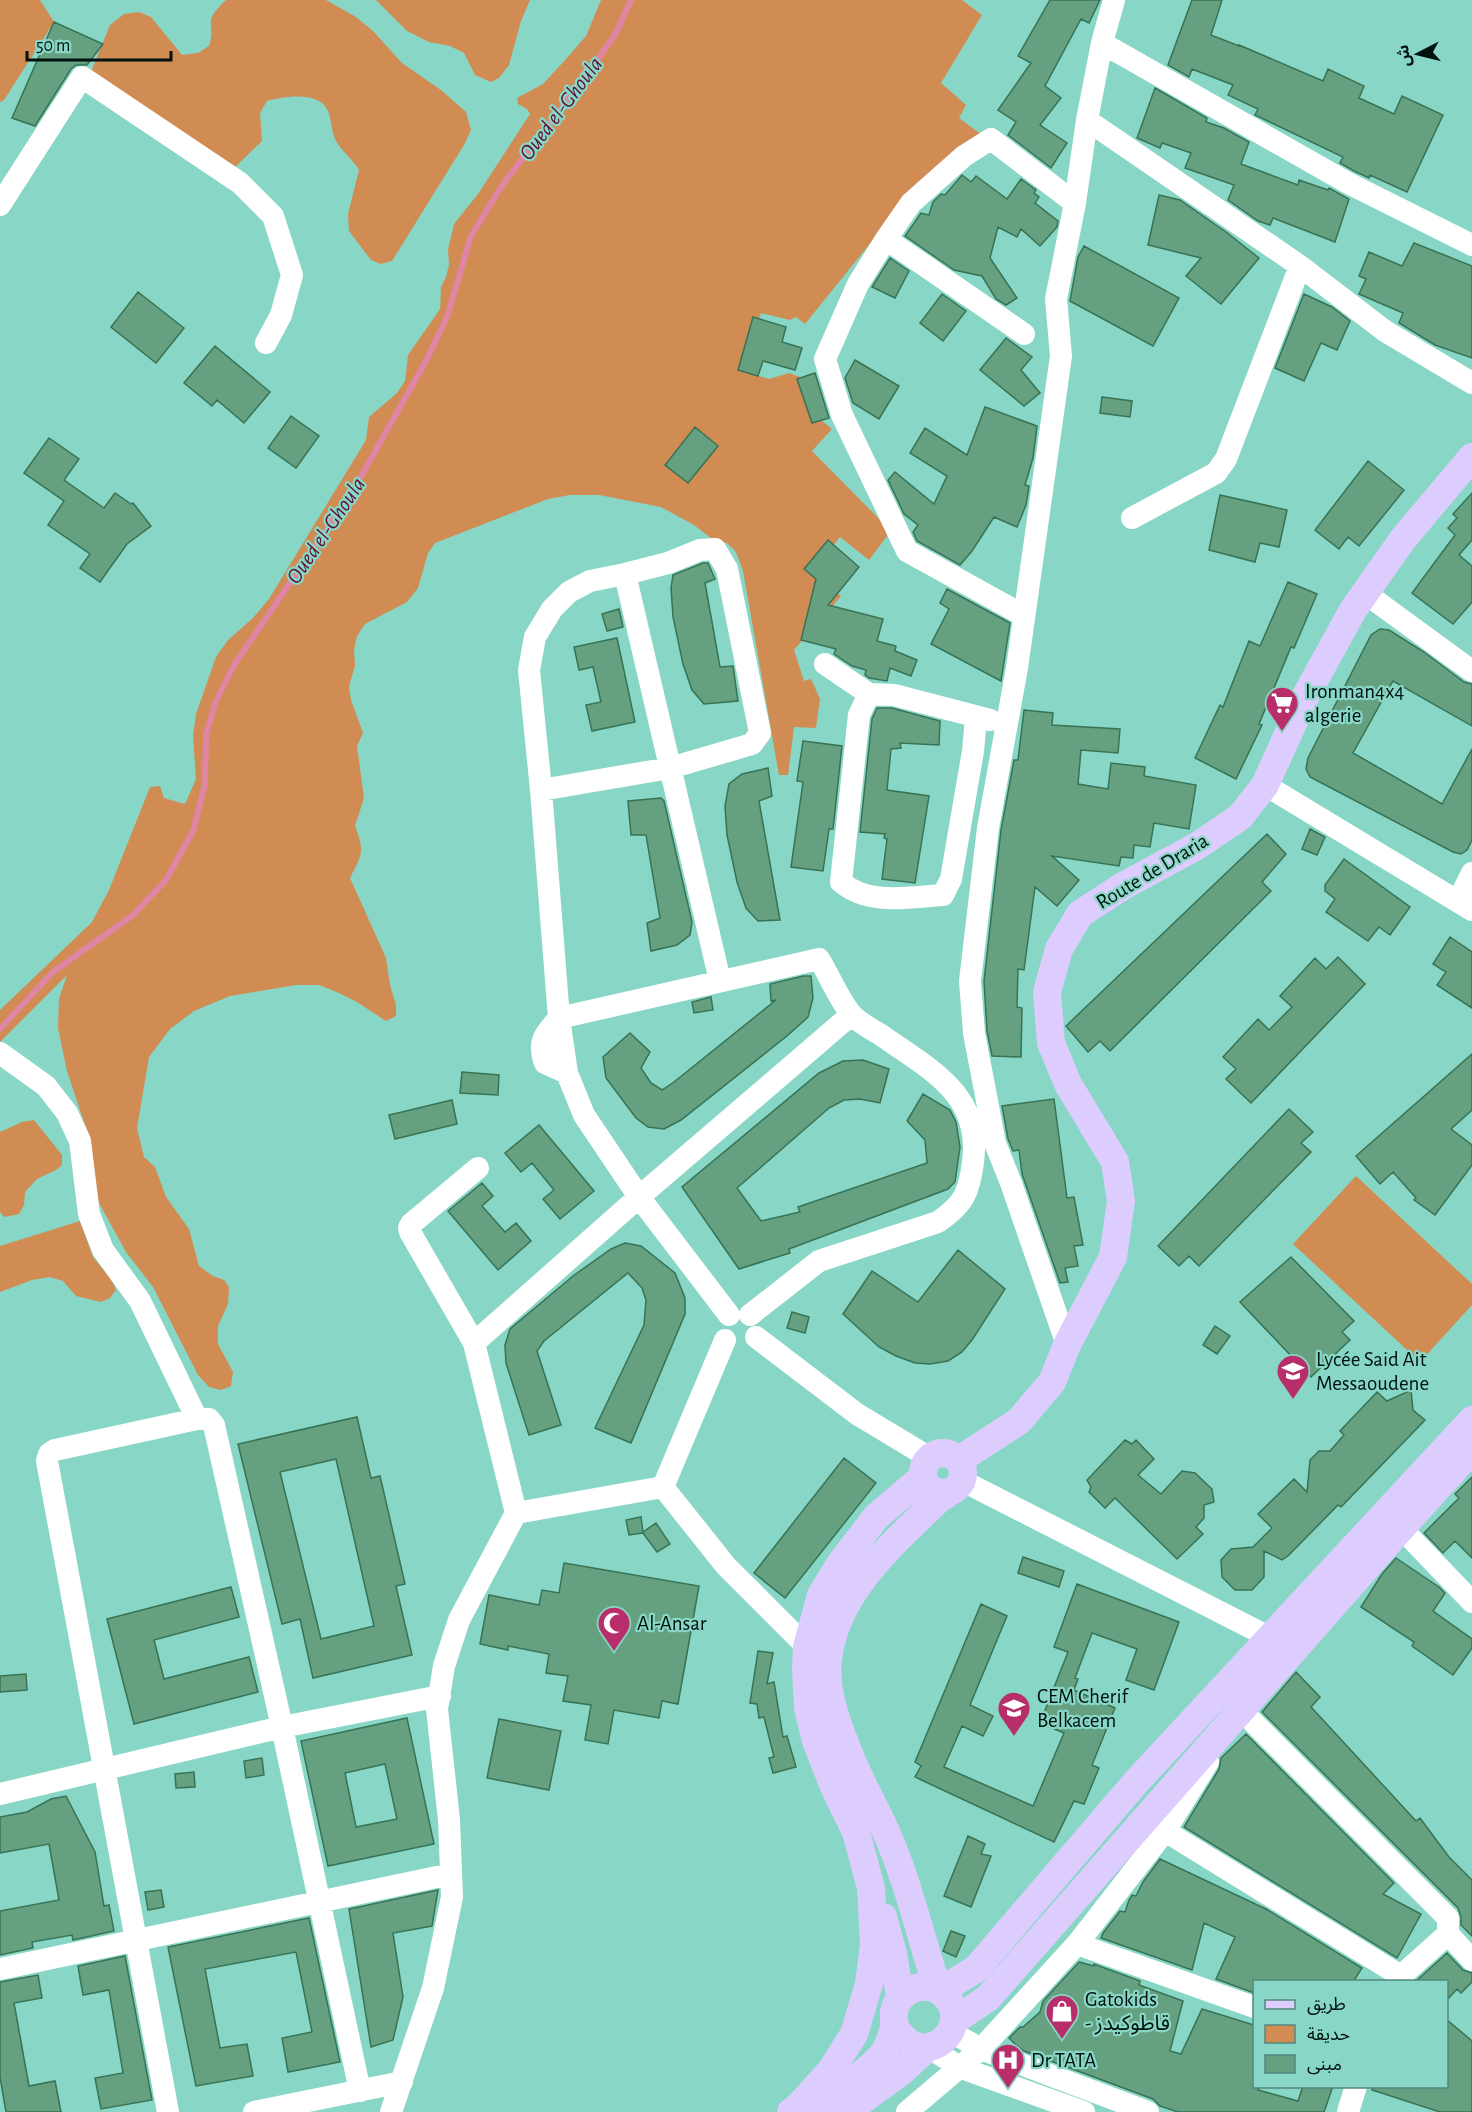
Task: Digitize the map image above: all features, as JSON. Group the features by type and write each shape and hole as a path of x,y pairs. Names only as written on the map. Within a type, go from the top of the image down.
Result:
{"main road":[{"name":"Route de Draria","path":"939,1990 888,1836 845,1745 831,1701 828,1660 836,1627 851,1593 888,1549 940,1498 956,1478 1019,1421 1052,1382 1066,1345 1113,1257 1121,1201 1115,1162 1068,1084 1051,1043 1047,992 1059,949 1080,914 1123,886 1197,846 1240,818 1265,785 1304,699 1353,610 1403,539 1472,457"},
{"path":"939,1990 976,1969 1137,1781 1472,1420"},
{"path":"846,2112 901,2072 988,1998 1472,1450"},
{"path":"806,2112 848,2084 883,2054 894,2025 894,2012 900,1997 893,1953 884,1918 856,1832 834,1787 816,1741 808,1708 807,1647 821,1595 840,1564 876,1517 927,1467 942,1453 954,1456 956,1478 934,1492 929,1488 927,1467"},
{"path":"791,2112 832,2069 854,2034 869,1984 874,1945 871,1888 856,1832"},
{"path":"894,2025 901,2038 910,2044 940,2037 954,2010 949,1999 939,1990 927,1986 916,1987 900,1997"}],"street":[{"path":"1066,1345 1011,1183 995,1143 974,1033 970,981 988,828 1023,615 1061,356 1056,299 1075,203 1087,120 1102,43 1114,0"},
{"path":"1102,43 1348,183 1472,244"},
{"path":"0,204 82,77 240,183 273,216 292,275 280,315 266,343"},
{"path":"1087,120 1300,266 1385,331 1472,382"},
{"path":"1023,615 907,550 842,415 825,359 858,284 911,203 964,156 991,139 1075,203"},
{"path":"886,238 1024,334"},
{"path":"1132,518 1216,472 1226,459 1300,266"},
{"path":"541,790 670,768 752,744 760,733 727,569 715,549 707,548 668,563 590,581 569,592 552,609 535,637 529,670 541,790 558,1018 567,1073 584,1115 639,1197 740,1315 757,1325 756,1337 747,1345 741,1347 730,1344 725,1340 722,1329 725,1319 740,1315 819,1261 938,1222 953,1212 967,1193 976,1143 973,1126 965,1106 953,1090 928,1068 851,1015 819,958 558,1018"},
{"path":"625,574 720,981"},
{"path":"1365,593 1472,671"},
{"path":"825,664 869,694 894,695 1006,723"},
{"path":"869,694 859,715 841,882 851,891 872,898 943,895 951,879 973,751 976,717"},
{"path":"1265,785 1465,905 1472,873"},
{"path":"474,1343 639,1197 851,1015"},
{"path":"0,1053 45,1086 68,1113 80,1140 89,1214 104,1250 140,1301 197,1419"},
{"path":"391,2112 433,1988 452,1897 449,1820 437,1709 444,1666 459,1620 516,1513 474,1343 409,1227 478,1168"},
{"path":"756,1337 927,1467"},
{"path":"663,1487 725,1340"},
{"path":"168,2112 47,1461 49,1454 55,1450 197,1419 209,1419 214,1425 360,2091"},
{"path":"956,1478 1269,1637"},
{"path":"516,1513 663,1487"},
{"path":"663,1487 726,1566 807,1647"},
{"path":"1401,1528 1472,1602"},
{"path":"0,1794 282,1727 440,1696"},
{"path":"907,2112 981,2049 1077,1944 1165,1831 1241,1710 1448,1918 1448,1934 1472,1960"},
{"path":"1165,1831 1400,1978 1448,1934"},
{"path":"0,1969 451,1874"},
{"path":"1077,1944 1253,2007"},
{"path":"940,2037 981,2049 1148,2112"},
{"path":"940,2037 961,2068 1084,2112"},
{"path":"254,2112 402,2082"}],"green space":[{"path":"0,0 40,0 54,22 4,100 0,102"},
{"path":"226,0 326,0 356,17 373,31 402,63 441,90 466,112 471,130 464,145 392,261 380,264 371,260 349,231 348,214 359,170 336,141 329,114 319,101 293,97 267,101 260,113 262,141 233,169 91,72 110,25 124,14 139,12 151,17 182,55 198,53 209,46 211,19"},
{"path":"376,0 530,0 521,21 509,65 499,78 491,82 475,75 464,53 450,46 429,42 407,31"},
{"path":"601,0 962,0 982,15 941,83 966,105 959,118 982,135 885,225 805,324 796,317 790,320 761,313 743,371 769,379 789,373 809,380 827,414 821,420 832,429 812,451 891,531 869,560 840,537 811,574 841,596 794,650 804,681 811,679 820,699 816,728 794,727 788,775 779,775 743,571 736,552 727,543 712,539 694,525 661,507 599,495 570,495 548,499 435,543 428,553 418,588 407,602 365,624 357,636 354,650 355,666 349,686 351,700 363,733 357,746 364,798 355,826 361,853 350,878 386,958 396,1005 396,1016 386,1021 357,1002 319,985 296,985 230,996 194,1011 170,1029 149,1057 137,1128 144,1157 155,1167 166,1197 189,1229 199,1266 213,1276 224,1280 229,1287 228,1304 218,1326 218,1344 233,1372 231,1386 221,1390 209,1387 198,1375 153,1287 126,1252 99,1203 87,1131 67,1071 58,1028 59,999 67,975 0,1042 0,1010 92,922 109,890 150,787 160,786 164,798 185,804 196,779 193,735 196,714 216,657 228,640 253,618 269,599 366,440 369,417 397,393 405,381 408,355 440,309 441,287 449,265 448,249 454,224 478,194 530,114 527,109 518,104 517,98 543,84 586,36"},
{"path":"34,1120 62,1155 62,1165 37,1179 25,1192 24,1205 19,1214 4,1217 0,1212 0,1132 22,1122"},
{"path":"1356,1176 1472,1284 1472,1305 1420,1362 1293,1244"},
{"path":"80,1221 93,1257 111,1279 116,1290 110,1298 101,1302 76,1296 63,1281 50,1277 32,1280 0,1292 0,1246"}],"building":[{"path":"1050,0 1100,0 1089,23 1081,19 1045,86 1061,98 1040,125 1067,143 1051,168 1008,135 1016,122 998,110 1031,63 1018,56"},
{"path":"1192,0 1222,0 1211,35 1323,81 1328,69 1364,86 1359,98 1394,114 1402,96 1443,115 1407,192 1370,175 1369,178 1354,171 1340,163 1343,157 1255,115 1258,109 1228,95 1233,85 1192,69 1189,77 1168,65"},
{"path":"54,22 103,44 87,65 76,65 71,69 35,126 12,118"},
{"path":"1155,88 1207,118 1206,122 1224,128 1249,142 1241,164 1298,185 1299,180 1328,190 1329,188 1349,199 1335,242 1273,218 1270,225 1258,221 1228,200 1234,185 1185,168 1191,153 1162,143 1160,148 1137,138"},
{"path":"962,175 971,182 976,176 1007,199 1021,179 1036,190 1034,193 1039,197 1035,203 1058,221 1057,227 1040,246 1021,229 1017,237 998,227 990,258 1017,298 1006,305 996,299 982,276 954,270 905,236 921,213 929,215 933,202 941,194 945,195"},
{"path":"1159,195 1180,200 1259,258 1221,304 1186,276 1201,258 1148,245"},
{"path":"1414,243 1472,266 1472,358 1435,345 1399,323 1403,313 1359,294 1366,279 1359,276 1369,252 1402,266"},
{"path":"1084,246 1179,298 1153,346 1070,301 1078,257"},
{"path":"890,258 909,271 895,298 872,287"},
{"path":"138,292 184,328 156,363 111,327"},
{"path":"942,294 966,311 943,341 920,323"},
{"path":"1304,294 1332,307 1350,321 1337,350 1321,343 1304,381 1275,368"},
{"path":"753,317 786,327 782,342 802,348 795,370 763,361 758,376 738,370"},
{"path":"1006,338 1032,357 1021,370 1040,393 1024,406 980,370"},
{"path":"215,346 270,392 244,423 217,400 212,406 184,383"},
{"path":"855,360 899,386 879,419 853,403 845,378"},
{"path":"815,373 829,418 812,423 797,379"},
{"path":"1102,397 1132,401 1130,417 1100,413"},
{"path":"985,407 1037,426 1033,458 1025,485 1029,486 1026,505 1017,527 994,517 960,565 917,541 913,532 918,525 904,514 888,480 895,472 934,504 947,476 910,453 925,428 967,455"},
{"path":"291,416 319,436 296,468 268,448"},
{"path":"695,427 718,446 688,483 665,465"},
{"path":"49,438 79,459 64,480 104,508 115,493 131,504 133,503 151,526 127,544 100,582 80,568 90,554 48,525 64,501 24,473"},
{"path":"1368,461 1404,490 1359,546 1348,537 1339,549 1315,530"},
{"path":"1472,493 1472,540 1459,555 1472,566 1472,602 1453,624 1412,593 1455,535 1448,528 1457,518 1453,514"},
{"path":"1220,495 1287,510 1279,547 1260,543 1255,562 1209,550"},
{"path":"828,540 859,567 828,605 883,619 877,641 896,646 895,651 917,660 911,676 890,668 887,681 869,678 865,675 866,670 852,666 834,654 836,649 801,640 816,579 804,569"},
{"path":"708,563 715,579 705,583 720,667 733,666 738,701 704,704 692,690 683,664 673,617 671,588 673,575"},
{"path":"1288,582 1317,594 1294,648 1291,647 1259,724 1262,725 1236,779 1195,758 1220,705 1223,707 1249,641 1260,646"},
{"path":"947,589 1010,623 1001,681 931,644 949,609 940,603"},
{"path":"619,609 623,627 607,631 602,614"},
{"path":"1380,629 1389,630 1424,652 1464,682 1472,684 1472,726 1393,681 1353,753 1442,804 1472,749 1472,840 1467,850 1461,854 1453,852 1310,777 1306,769 1308,758 1371,635"},
{"path":"617,638 635,722 592,731 586,705 601,702 593,667 579,670 574,647"},
{"path":"877,708 892,708 940,721 939,745 900,743 901,748 891,749 887,790 929,796 915,883 882,879 887,839 884,838 885,834 860,832 872,719"},
{"path":"1024,710 1053,713 1052,725 1120,729 1118,753 1081,750 1078,784 1108,789 1111,763 1145,767 1144,776 1196,785 1189,829 1154,823 1150,847 1134,845 1133,858 1121,857 1119,866 1052,856 1079,880 1057,906 1035,887 1024,970 1018,969 1017,1007 1022,1008 1021,1057 992,1056 987,1031 984,981 1001,830 1014,760 1018,760"},
{"path":"803,741 842,746 833,829 829,829 823,871 791,867 803,782 797,781"},
{"path":"768,768 772,796 759,801 780,920 758,921 746,908 737,882 727,835 725,806 729,784 742,774"},
{"path":"661,798 664,801 692,922 690,935 677,945 651,951 647,923 660,918 646,835 631,835 628,801"},
{"path":"1310,829 1325,837 1317,855 1302,849"},
{"path":"1267,834 1286,854 1262,882 1271,891 1110,1051 1100,1041 1088,1052 1066,1026"},
{"path":"1344,859 1410,907 1390,935 1379,927 1368,941 1326,912 1335,899 1325,891 1325,885"},
{"path":"1450,937 1472,952 1472,1008 1437,985 1446,972 1433,964"},
{"path":"1338,957 1365,984 1251,1103 1226,1079 1236,1069 1223,1057 1258,1019 1269,1030 1292,1007 1280,996 1315,958 1326,969"},
{"path":"811,976 813,998 808,1017 681,1120 664,1129 648,1127 636,1118 606,1078 603,1057 630,1033 650,1052 641,1068 651,1083 662,1090 776,1000 771,1001 770,984"},
{"path":"711,997 713,1010 694,1013 692,1002"},
{"path":"1472,1054 1472,1110 1451,1129 1472,1145 1472,1165 1435,1215 1414,1200 1416,1198 1393,1172 1380,1184 1356,1156"},
{"path":"863,1060 889,1069 880,1103 860,1099 844,1100 829,1108 737,1188 761,1221 800,1212 798,1207 927,1163 925,1140 907,1121 923,1094 950,1110 956,1122 960,1147 955,1182 948,1189 789,1249 790,1253 739,1269 682,1187 819,1073 843,1061"},
{"path":"462,1072 499,1075 498,1095 460,1093"},
{"path":"1054,1099 1067,1198 1074,1197 1083,1245 1074,1246 1078,1266 1065,1268 1068,1282 1060,1283 1022,1174 1019,1150 1013,1151 1008,1139 1002,1106"},
{"path":"452,1100 457,1124 395,1139 389,1115"},
{"path":"1289,1109 1313,1132 1301,1143 1311,1152 1199,1266 1189,1256 1179,1266 1158,1246"},
{"path":"539,1125 594,1191 560,1219 543,1199 554,1190 532,1163 521,1172 505,1153"},
{"path":"482,1183 493,1196 482,1206 505,1232 516,1223 531,1241 498,1270 448,1211"},
{"path":"625,1243 641,1246 675,1273 685,1298 685,1314 631,1443 595,1428 644,1325 646,1300 642,1288 628,1273 544,1341 537,1351 561,1425 529,1435 506,1363 505,1345 510,1329 573,1276 611,1249"},
{"path":"958,1250 1005,1289 972,1340 962,1352 948,1361 930,1364 915,1363 896,1356 879,1347 843,1314 872,1271 918,1302"},
{"path":"1291,1257 1354,1321 1342,1332 1350,1340 1311,1377 1240,1302"},
{"path":"792,1312 809,1317 805,1333 787,1328"},
{"path":"1215,1326 1230,1336 1217,1354 1203,1345"},
{"path":"1411,1390 1413,1410 1425,1420 1341,1507 1338,1505 1288,1556 1282,1560 1264,1551 1264,1577 1252,1590 1235,1590 1222,1577 1221,1560 1231,1549 1253,1547 1272,1528 1258,1514 1294,1479 1307,1492 1310,1460 1319,1451 1330,1451 1344,1435 1340,1431 1377,1392 1387,1401"},
{"path":"357,1417 371,1478 380,1476 405,1584 396,1586 412,1655 313,1678 300,1619 282,1624 238,1444","holes":["336,1459 374,1626 321,1639 280,1472"]},
{"path":"1125,1440 1132,1444 1136,1440 1154,1459 1138,1475 1161,1494 1182,1471 1195,1473 1212,1489 1214,1502 1204,1505 1204,1518 1196,1527 1203,1534 1177,1559 1115,1498 1105,1508 1089,1492 1091,1487 1087,1480"},
{"path":"844,1458 876,1483 785,1598 754,1573"},
{"path":"1472,1477 1472,1558 1455,1541 1443,1553 1424,1533 1459,1498 1455,1494"},
{"path":"641,1517 643,1532 656,1523 670,1544 657,1552 643,1533 629,1535 626,1520"},
{"path":"1023,1557 1064,1571 1059,1587 1018,1573"},
{"path":"1396,1558 1445,1593 1433,1611 1472,1639 1472,1648 1453,1675 1412,1646 1414,1642 1361,1607 1382,1574"},
{"name":"Al-Ansar","path":"564,1563 699,1586 678,1704 662,1701 659,1718 614,1710 608,1744 585,1740 591,1705 563,1701 568,1676 546,1673 549,1654 508,1646 508,1650 480,1644 489,1595 539,1605 542,1590 559,1593"},
{"path":"1077,1584 1179,1622 1154,1690 1126,1680 1137,1649 1092,1633 1075,1678 1078,1679 1074,1690 1115,1708 1092,1765 1099,1768 1084,1804 1074,1801 1054,1842 915,1777 921,1766 915,1762 981,1604 1007,1616 970,1705 993,1716 983,1736 962,1726 944,1767 1033,1806 1064,1733 1040,1723 1068,1652 1054,1647"},
{"path":"231,1587 239,1617 154,1640 164,1679 249,1657 258,1692 134,1724 107,1619"},
{"path":"758,1651 773,1653 767,1684 774,1682 783,1737 787,1736 796,1767 773,1773 769,1758 774,1757 764,1717 759,1718 757,1704 750,1703"},
{"path":"1296,1672 1320,1697 1311,1707 1416,1821 1420,1818 1449,1857 1472,1880 1472,1936 1461,1925 1458,1908 1262,1712"},
{"path":"26,1674 27,1690 0,1692 0,1676"},
{"path":"407,1718 434,1844 328,1866 301,1741","holes":["385,1764 397,1819 356,1827 345,1773"]},
{"path":"499,1719 561,1731 549,1790 487,1778"},
{"path":"1246,1734 1394,1883 1383,1894 1421,1914 1397,1958 1184,1827 1219,1769 1221,1758"},
{"path":"262,1758 264,1775 246,1778 244,1761"},
{"path":"194,1772 195,1787 176,1788 175,1774"},
{"path":"66,1796 95,1852 104,1906 109,1905 114,1931 73,1940 72,1935 32,1942 33,1948 0,1955 0,1911 59,1900 49,1844 0,1853 0,1817 27,1812 51,1799"},
{"path":"968,1836 985,1844 981,1854 991,1856 971,1907 944,1896"},
{"path":"1160,1859 1266,1909 1362,1968 1354,1980 1253,1980 1253,1993 1216,1979 1235,1937 1204,1923 1192,1970 1101,1938 1120,1911 1125,1912 1132,1895 1136,1896"},
{"path":"161,1890 164,1907 148,1910 145,1892"},
{"path":"438,1890 432,1926 393,1933 403,1997 393,2040 371,2047 349,1909"},
{"path":"309,1918 340,2062 288,2072 282,2038 312,2032 296,1952 205,1969 220,2048 247,2044 253,2076 196,2086 168,1947"},
{"path":"951,1931 965,1936 956,1957 943,1951"},
{"path":"1447,1953 1463,1970 1472,1973 1472,1982 1461,1993 1457,1989 1448,1999 1448,1980 1417,1980"},
{"path":"125,1956 152,2100 101,2109 95,2078 123,2073 109,1990 83,1995 78,1966"},
{"path":"1079,1962 1094,1966 1094,1964 1140,1981 1139,1985 1183,2001 1170,2051 1181,2054 1202,2009 1253,2025 1253,2088 1298,2101 1302,2088 1332,2088 1324,2112 1178,2112 1160,2106 1153,2099 1024,2051 1016,2045 1009,2038 1040,2012 1043,2001"},
{"path":"38,1975 42,1998 14,2003 29,2086 55,2081 61,2112 6,2112 0,2077 0,1982"},
{"path":"1448,2021 1472,2041 1472,2112 1440,2112 1372,2090 1372,2088 1448,2088"}],"waterway":[{"name":"Oued el-Ghoula","path":"0,1029 53,972 133,915 166,880 193,831 205,784 206,735 215,703 234,665 354,489 427,359 447,317 471,236 503,184 616,33 631,0"}],"place":[{"name":"Ironman4x4 algerie","path":"1282,732"},
{"name":"Lycée Said Ait Messaoudene","path":"1293,1400"},
{"name":"Al-Ansar","path":"614,1652"},
{"name":"CEM Cherif Belkacem","path":"1014,1737"},
{"name":"Gatokids - قاطوكيدز","path":"1062,2040"},
{"name":"Dr TATA","path":"1008,2089"}]}
